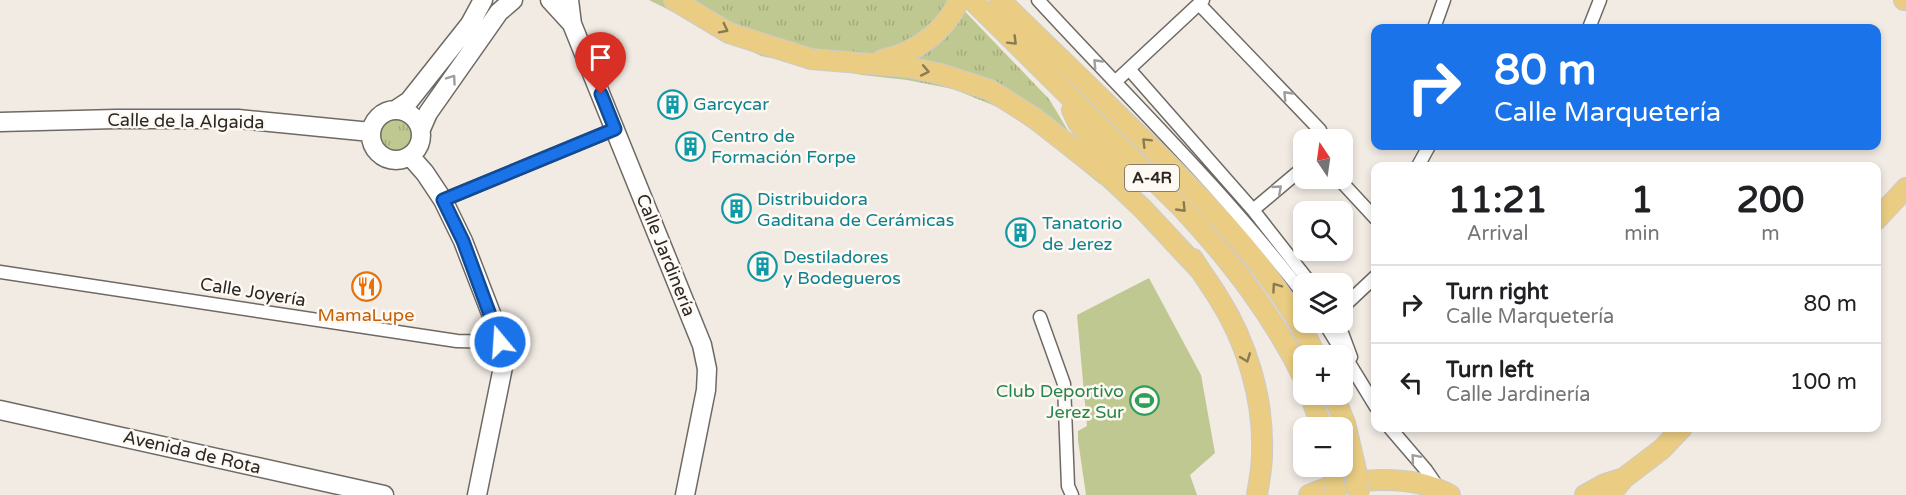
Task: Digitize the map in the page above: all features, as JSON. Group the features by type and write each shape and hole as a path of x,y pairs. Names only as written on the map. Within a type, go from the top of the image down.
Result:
{"main road":[{"path":"674,0 729,33 811,59 908,67 941,74 990,90 1033,117 1106,174 1143,209 1199,269"},
{"name":"A-4R","path":"1000,0 1113,109 1231,231 1260,265 1288,305 1310,345"},
{"path":"867,64 899,56 923,44 962,3"},
{"name":"A-4R","path":"962,3 1064,92 1183,208 1244,279 1269,315 1293,359"},
{"path":"1064,92 1078,123 1177,236 1220,299 1228,315 1252,372 1261,416 1262,455 1257,495"},
{"path":"1881,215 1906,188"},
{"path":"1338,405 1345,423 1356,470 1359,495"},
{"path":"1611,495 1624,478 1662,449 1678,432"},
{"path":"1334,477 1336,495"},
{"path":"1585,495 1605,484 1624,478"},
{"path":"1309,495 1322,489 1355,481 1388,480 1444,492"}],"street":[{"path":"483,0 470,24 409,101 397,109 382,113 373,125 371,132 374,148 379,154 394,160 410,156 420,144 421,129 428,113 499,12 513,0"},
{"name":"Calle Jardinería","path":"549,0 572,24"},
{"name":"Calle Jardinería","path":"569,0 572,24 702,345 707,369 706,390 684,495"},
{"path":"1038,0 1220,193 1293,281"},
{"path":"1435,24 1444,0"},
{"path":"1591,24 1600,0"},
{"path":"1115,82 1201,2 1319,129"},
{"path":"1129,69 1253,210 1302,273"},
{"path":"397,109 412,115 421,129"},
{"name":"Calle de la Algaida","path":"0,122 238,119 371,132"},
{"path":"443,200 615,129"},
{"path":"410,156 425,173 443,200 463,241 500,342 503,367 477,495"},
{"path":"1253,210 1293,176"},
{"path":"1348,189 1371,214"},
{"name":"Calle Joyería","path":"0,272 457,341 500,342"},
{"path":"1353,298 1371,281"},
{"path":"1040,317 1064,384 1068,486 1072,495"},
{"path":"1331,333 1371,399"},
{"path":"1342,333 1361,384"},
{"name":"Avenida de Rota","path":"0,410 384,495"},
{"path":"1393,432 1444,492"}],"green space":[{"path":"649,0 954,0 1049,99 1101,185 1041,136 1000,108 953,89 761,56"},
{"path":"396,115 410,120 415,134 410,148 396,153 382,148 377,134 382,120"},
{"name":"Club Deportivo Jerez Sur","path":"1149,278 1201,375 1215,453 1190,475 1197,495 1086,495 1078,440 1078,431 1087,426 1077,315"}],"place":[{"name":"Garcycar","path":"672,104"},
{"name":"Centro de Formación Forpe","path":"690,146"},
{"name":"Distribuidora Gaditana de Cerámicas","path":"736,209"},
{"name":"Tanatorio de Jerez","path":"1021,233"},
{"name":"Destiladores y Bodegueros","path":"762,267"},
{"name":"MamaLupe","path":"366,286"},
{"name":"Club Deportivo Jerez Sur","path":"1145,401"}],"route":[{"path":"500,342 463,241 443,200 615,129 601,94"}]}
